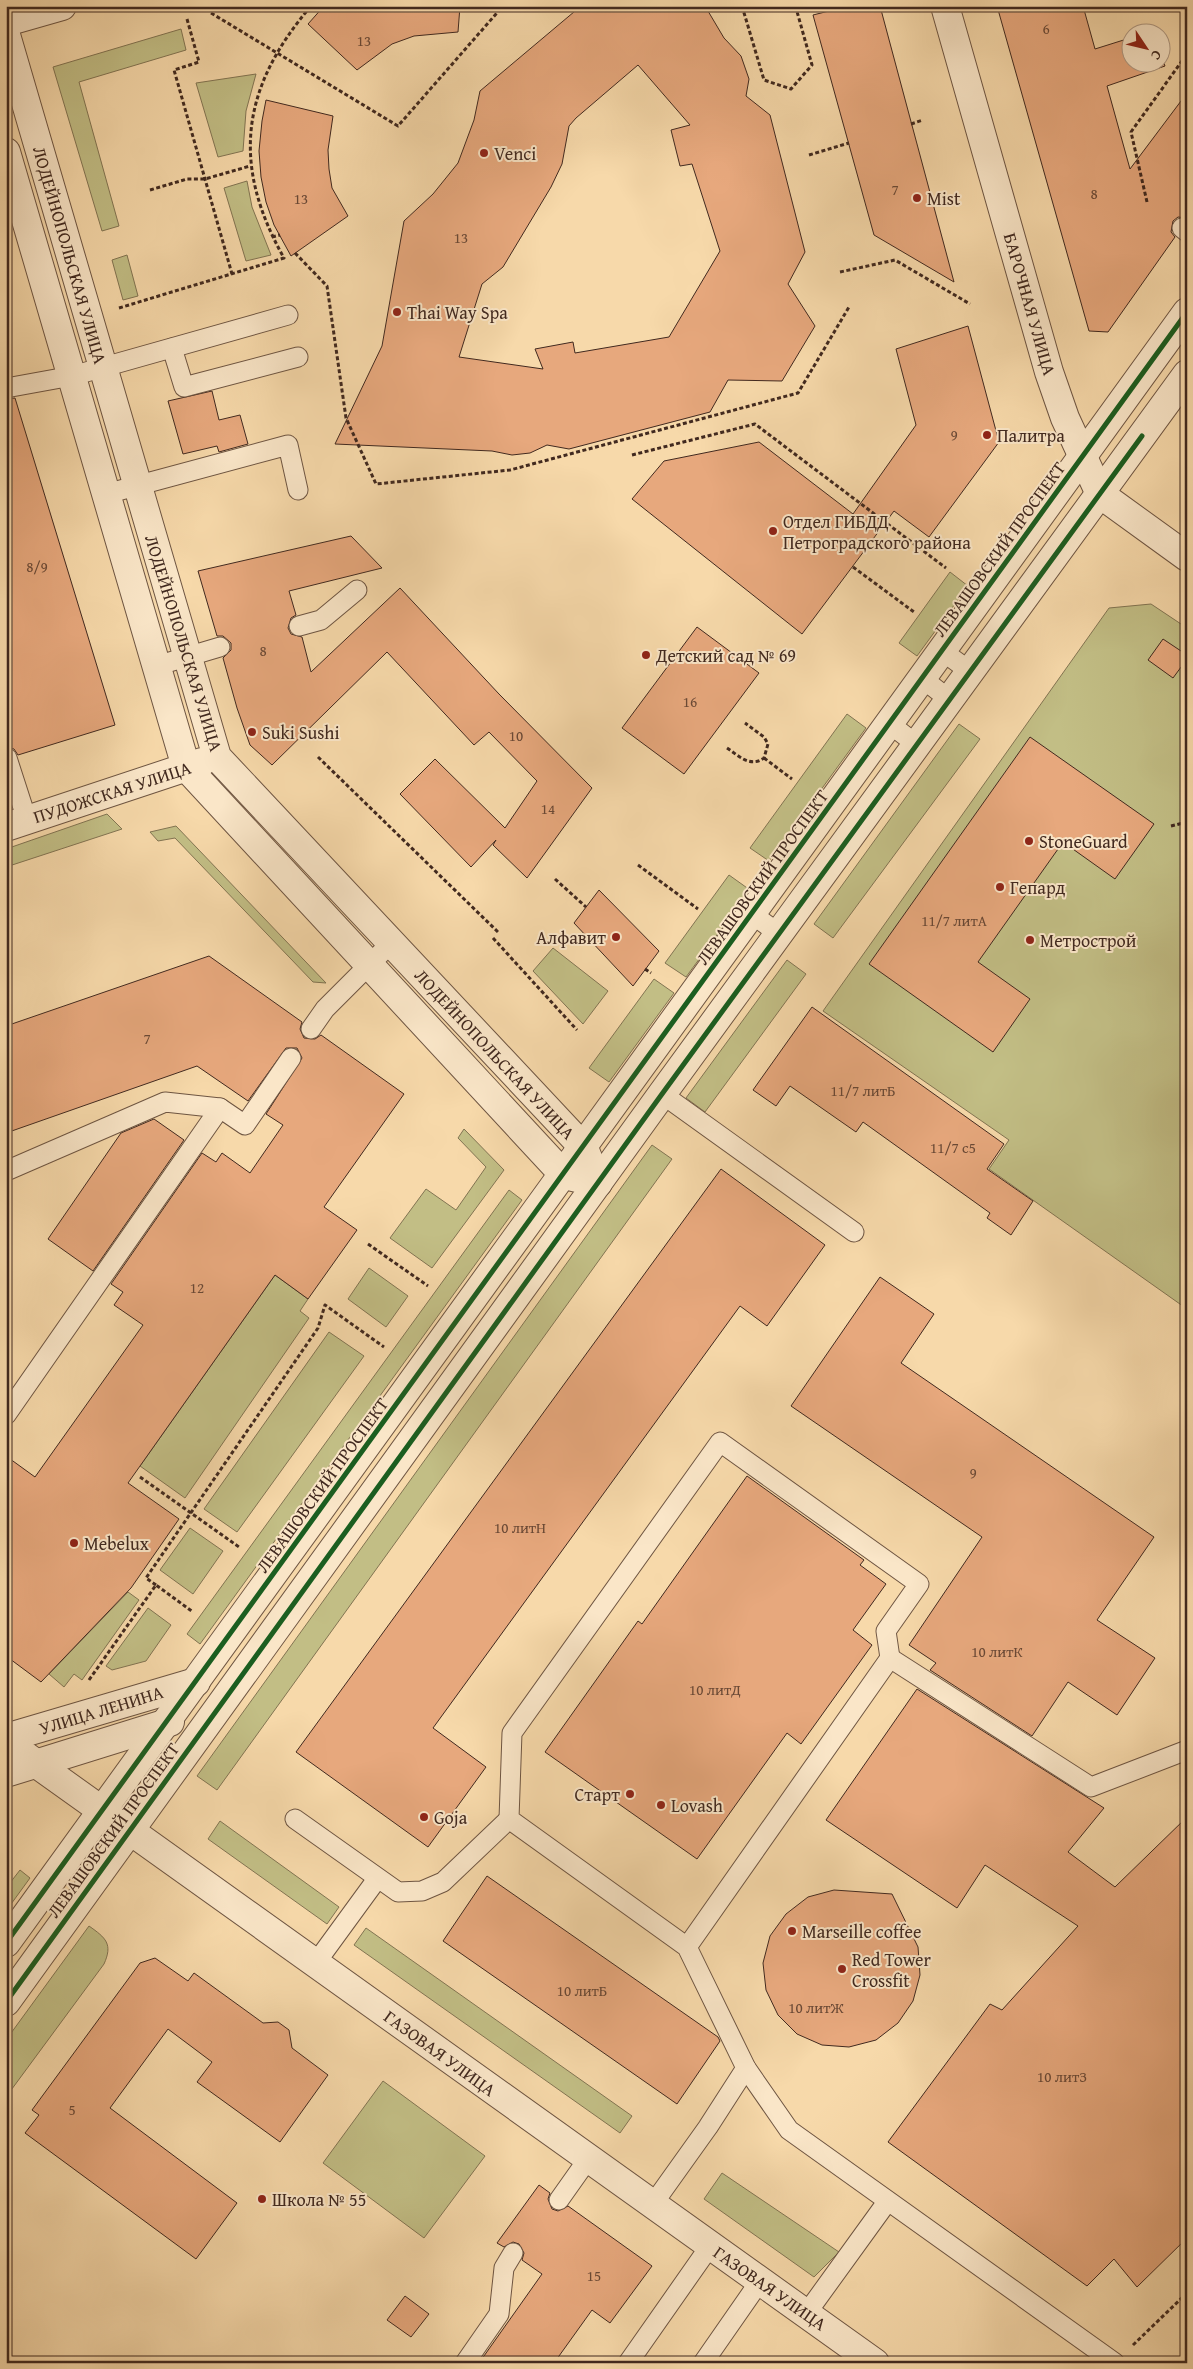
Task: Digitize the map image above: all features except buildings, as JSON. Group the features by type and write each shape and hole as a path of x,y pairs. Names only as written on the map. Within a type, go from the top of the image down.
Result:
{"street":[{"path":"6,22 62,6"},
{"name":"БАРОЧНАЯ УЛИЦА","path":"945,6 1049,372 1065,418 1100,494 1187,557"},
{"name":"ЛОДЕЙНОПОЛЬСКАЯ УЛИЦА","path":"6,35 217,757 584,1148 598,1183"},
{"name":"ЛОДЕЙНОПОЛЬСКАЯ УЛИЦА","path":"6,152 186,767 483,1090 564,1175"},
{"name":"ЛЕВАШОВСКИЙ ПРОСПЕКТ","path":"6,1943 584,1148 1187,312"},
{"name":"ЛЕВАШОВСКИЙ ПРОСПЕКТ","path":"6,2002 662,1094 1187,374"},
{"name":"ПУДОЖСКАЯ УЛИЦА","path":"17,823 217,757"},
{"path":"564,1175 598,1183"},
{"name":"УЛИЦА ЛЕНИНА","path":"6,1740 196,1682"},
{"name":"УЛИЦА ЛЕНИНА","path":"6,1773 219,1707"},
{"name":"ГАЗОВАЯ УЛИЦА","path":"6,1740 36,1764 875,2363"}],"lane":[{"path":"40,266 70,257"},
{"path":"6,388 67,360 98,351 172,348 288,315"},
{"path":"172,348 184,387 298,357"},
{"path":"67,360 98,351"},
{"path":"106,494 138,487 288,445 298,490"},
{"path":"299,626 322,620 357,590"},
{"path":"156,666 220,648"},
{"path":"942,651 971,672"},
{"path":"923,679 950,700"},
{"path":"890,724 917,745"},
{"path":"7,758 17,823"},
{"path":"242,829 264,808"},
{"path":"752,914 779,934"},
{"path":"312,1028 326,1008 391,943"},
{"path":"414,1015 438,992"},
{"path":"6,1171 165,1102 220,1108 245,1125 291,1058"},
{"path":"483,1090 506,1065"},
{"path":"662,1094 854,1232"},
{"path":"6,1415 220,1108"},
{"path":"295,1819 398,1892 422,1891 443,1882 509,1819 512,1734 720,1442 919,1584 886,1631 890,1658 687,1947"},
{"path":"890,1658 1091,1787 1187,1750"},
{"path":"509,1819 687,1947 746,2068 789,2130 1115,2362"},
{"path":"316,1964 377,1878"},
{"path":"653,2204 708,2127 746,2068"},
{"path":"559,2200 588,2159"},
{"path":"806,2314 888,2202"},
{"path":"628,2363 710,2246"},
{"path":"465,2363 499,2314 504,2268 513,2253"},
{"path":"703,2363 760,2281"}],"path":[{"path":"118,309 284,258 272,238 258,203 250,166 253,115 261,86 276,53 311,6"},
{"path":"211,13 398,126 503,6"},
{"path":"742,6 764,80 791,89 812,64 796,8 803,6"},
{"path":"187,19 198,62 174,70 232,274"},
{"path":"1147,202 1131,132 1187,54"},
{"path":"911,124 923,120"},
{"path":"809,155 849,143"},
{"path":"150,190 187,179 205,179 250,166"},
{"path":"272,238 280,235"},
{"path":"295,253 327,286 346,418 376,484 510,470 798,393 849,307"},
{"path":"840,272 895,260 970,304"},
{"path":"632,456 754,424 946,568"},
{"path":"853,567 914,612"},
{"path":"727,748 746,761 759,762 764,758 768,744 764,737 745,723"},
{"path":"318,757 500,933"},
{"path":"764,758 792,779"},
{"path":"1171,826 1187,822"},
{"path":"638,865 698,909"},
{"path":"555,879 586,907"},
{"path":"493,938 578,1030"},
{"path":"645,969 651,973"},
{"path":"368,1244 428,1286"},
{"path":"193,1612 146,1578 318,1328 325,1305 384,1347"},
{"path":"140,1477 239,1548"},
{"path":"84,1686 156,1585"},
{"path":"1115,2362 1187,2293"}],"shaded area":[{"path":"181,29 186,50 79,82 119,226 102,231 53,67"},
{"path":"256,74 246,111 243,151 218,157 196,83"},
{"path":"247,181 252,207 271,255 246,261 224,188"},
{"path":"127,255 138,296 123,300 112,260"},
{"path":"950,572 968,586 917,656 899,643"},
{"name":"Метрострой","path":"1151,604 1187,628 1187,851 1182,859 1187,868 1187,1309 989,1169 1009,1140 823,1011 1109,608"},
{"path":"847,714 866,728 769,861 750,848"},
{"path":"959,724 980,739 833,938 814,924"},
{"path":"107,814 122,829 6,867 6,849"},
{"path":"176,826 326,983 313,982 175,838 158,841 150,832"},
{"path":"729,875 750,890 686,977 665,963"},
{"path":"553,948 608,991 583,1024 533,971"},
{"path":"787,960 806,974 705,1112 686,1098"},
{"path":"654,979 674,993 609,1082 589,1068"},
{"path":"464,1129 504,1170 432,1268 390,1238 426,1189 456,1210 486,1167 458,1138"},
{"path":"652,1145 672,1159 217,1790 197,1776"},
{"path":"509,1190 522,1200 200,1644 187,1634"},
{"path":"369,1268 408,1296 386,1327 348,1299"},
{"path":"275,1275 308,1299 300,1311 309,1318 185,1498 140,1466"},
{"path":"329,1332 364,1356 237,1532 204,1509"},
{"path":"190,1528 223,1551 193,1594 160,1570"},
{"path":"128,1592 139,1600 82,1680 74,1674 64,1687 49,1674"},
{"path":"148,1608 171,1625 146,1661 112,1670 106,1666"},
{"path":"220,1821 339,1907 327,1924 208,1839"},
{"path":"20,1870 30,1878 6,1911 6,1888"},
{"path":"89,1926 104,1938 108,1946 104,1964 6,2097 6,2040"},
{"path":"366,1928 632,2116 620,2133 354,1945"},
{"path":"383,2081 485,2156 424,2238 323,2163"},
{"path":"722,2173 839,2252 814,2277 704,2199"}],"cycle path":[{"path":"6,1943 1187,312"},
{"path":"6,2002 662,1094 1142,436"}],"place":[{"name":"Venci","path":"484,153"},
{"name":"Mist","path":"917,198"},
{"name":"Thai Way Spa","path":"397,312"},
{"name":"Палитра","path":"987,435"},
{"name":"Отдел ГИБДД Петроградского района","path":"773,531"},
{"name":"Детский сад № 69","path":"646,655"},
{"name":"Suki Sushi","path":"252,732"},
{"name":"StoneGuard","path":"1029,841"},
{"name":"Гепард","path":"1000,887"},
{"name":"Алфавит","path":"616,937"},
{"name":"Метрострой","path":"1030,940"},
{"name":"Mebelux","path":"74,1543"},
{"name":"Старт","path":"630,1794"},
{"name":"Lovash","path":"661,1805"},
{"name":"Goja","path":"424,1817"},
{"name":"Marseille coffee","path":"792,1931"},
{"name":"Red Tower Crossfit","path":"842,1969"},
{"name":"Школа № 55","path":"262,2199"}]}
